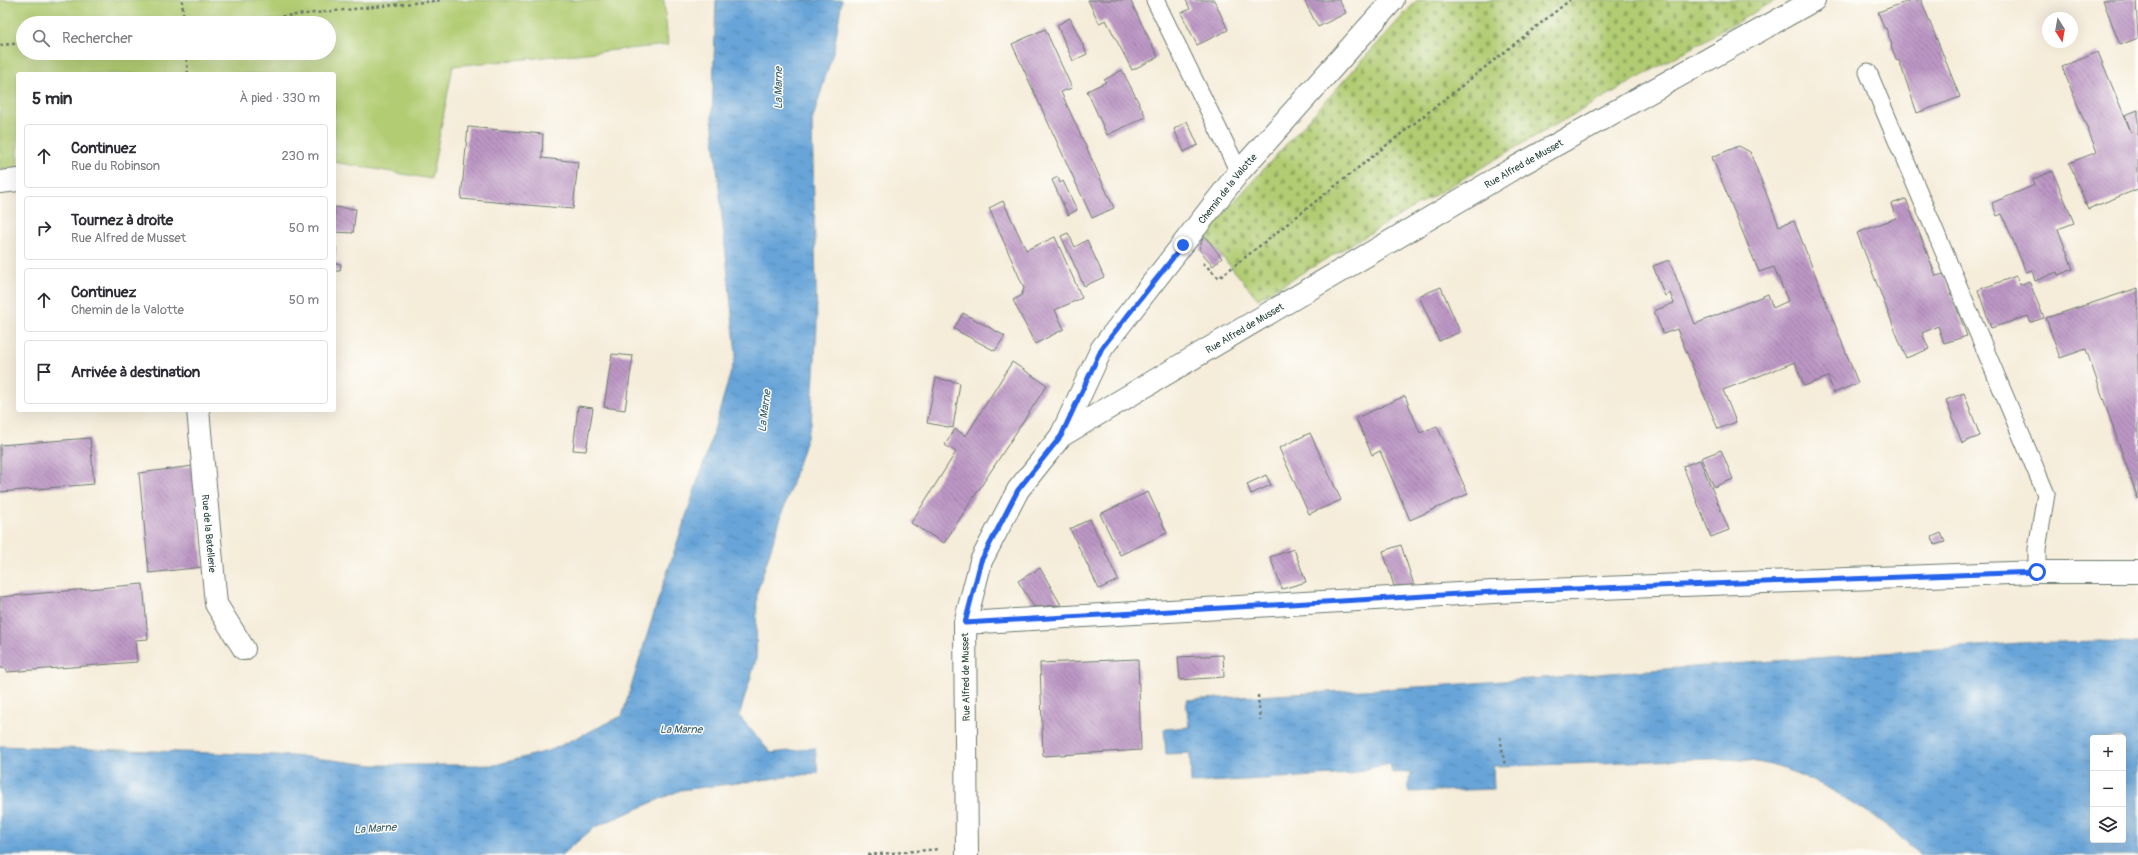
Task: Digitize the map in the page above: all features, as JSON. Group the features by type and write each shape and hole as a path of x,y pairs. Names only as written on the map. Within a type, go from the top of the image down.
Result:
{"street":[{"name":"Chemin de la Valotte","path":"1061,436 1102,348 1240,172 1393,0"},
{"name":"Rue Alfred de Musset","path":"968,851 965,623 981,561 1018,490 1061,436 1511,170 1814,0"},
{"path":"0,182 16,180"},
{"name":"Rue de la Batellerie","path":"198,412 216,604 244,649"},
{"path":"965,623 1493,592 2037,572 2138,572"}],"lane":[{"path":"1155,0 1240,172"},
{"path":"1868,72 2046,494 2037,549 2037,572"}],"path":[{"path":"182,0 183,16"},
{"path":"285,16 443,0"},
{"path":"1183,245 1219,278 1570,0"},
{"path":"0,45 16,43"},
{"path":"187,60 188,72"},
{"path":"1258,695 1260,720"},
{"path":"1500,737 1505,766"},
{"path":"868,855 968,851"}],"green space":[{"path":"0,0 664,0 668,45 453,66 431,179 336,162 336,72 16,72 16,168 0,169"},
{"path":"1417,0 1776,0 1525,142 1258,299 1204,235"}],"water":[{"name":"La Marne","path":"716,0 842,0 834,49 812,121 817,326 811,424 757,592 756,660 739,716 771,753 815,748 818,773 681,790 595,827 561,855 0,855 0,746 275,755 307,757 373,765 495,765 551,750 622,716 656,606 709,447 736,354 712,118"},
{"path":"2101,641 2138,643 2138,855 1920,855 1885,824 1818,783 1772,765 1750,761 1702,759 1493,766 1494,789 1408,792 1410,772 1392,773 1390,764 1369,768 1352,774 1191,783 1190,753 1166,754 1164,729 1189,727 1186,700 1434,686 2019,643"}],"building":[{"path":"1088,0 1130,0 1158,57 1132,70 1106,20 1099,23"},
{"path":"1186,0 1214,0 1228,30 1197,45 1181,13 1190,9"},
{"path":"1304,0 1339,0 1346,13 1318,27"},
{"path":"1911,0 1921,0 1960,97 1917,113 1899,60 1897,61 1886,28 1884,28 1878,12"},
{"path":"2103,0 2136,0 2138,38 2120,45"},
{"path":"1070,18 1087,54 1073,61 1057,25"},
{"path":"1045,29 1072,88 1061,92 1114,208 1092,218 1012,44"},
{"path":"2098,52 2131,132 2125,115 2138,110 2138,189 2088,209 2069,163 2097,152 2062,67"},
{"path":"1122,70 1146,117 1107,135 1087,91 1106,82 1104,80"},
{"path":"1187,121 1198,145 1184,152 1174,129"},
{"path":"468,127 543,134 542,158 578,162 573,209 461,199"},
{"path":"1739,146 1750,152 1779,226 1794,221 1858,383 1834,393 1828,377 1804,386 1795,362 1723,390 1736,422 1718,429 1677,329 1663,334 1654,311 1674,303 1670,293 1665,296 1653,266 1669,260 1695,324 1768,294 1773,308 1788,301 1774,267 1759,272 1712,157"},
{"path":"2053,171 2074,223 2058,229 2073,269 2058,275 2057,272 2035,281 2032,270 2026,272 2002,214 1997,216 1992,203 2035,185 2033,179"},
{"path":"1058,177 1060,183 1063,181 1077,210 1068,215 1052,180"},
{"path":"1906,199 1936,276 1944,274 1967,336 1944,343 1938,326 1922,333 1929,349 1906,358 1857,233 1896,218 1891,204"},
{"path":"1003,201 1026,250 1055,237 1082,298 1055,310 1064,329 1035,344 1013,300 1021,296 1024,288 989,208"},
{"path":"336,207 356,209 353,233 336,232"},
{"path":"1068,233 1075,247 1087,240 1104,277 1084,286 1061,236"},
{"path":"1204,235 1222,258 1213,266 1199,249"},
{"path":"336,263 341,264 340,271 336,271"},
{"path":"2016,276 2020,285 2029,281 2044,318 2031,322 2028,316 1991,328 1978,290"},
{"path":"1441,287 1460,332 1439,341 1419,296"},
{"path":"2138,288 2138,499 2086,349 2060,358 2046,318"},
{"path":"963,313 1005,336 995,351 954,329"},
{"path":"612,354 633,356 625,410 604,407"},
{"path":"1012,362 1047,385 944,543 911,523 956,452 945,445 955,429 966,436"},
{"path":"936,378 960,383 953,428 927,423"},
{"path":"1964,393 1980,436 1962,443 1946,400"},
{"path":"1405,396 1420,433 1437,426 1468,494 1410,520 1380,451 1372,455 1356,418"},
{"path":"578,406 593,408 586,451 573,450"},
{"path":"1310,433 1341,500 1309,514 1279,448"},
{"path":"90,438 94,484 0,492 0,445"},
{"path":"1721,450 1733,479 1714,487 1701,458"},
{"path":"1700,460 1729,530 1711,537 1683,466"},
{"path":"193,466 203,567 149,573 139,473"},
{"path":"1266,475 1271,485 1251,494 1247,484"},
{"path":"1148,492 1167,533 1120,555 1100,514"},
{"path":"1090,519 1118,580 1099,589 1070,529"},
{"path":"1941,533 1945,542 1935,545 1932,537"},
{"path":"1401,545 1414,585 1394,586 1383,551"},
{"path":"1294,549 1306,582 1282,589 1270,557"},
{"path":"1040,568 1061,605 1034,607 1018,581"},
{"path":"143,584 148,639 135,640 137,662 7,672 6,668 0,668 0,597"},
{"path":"1223,655 1224,677 1180,680 1178,657"},
{"path":"1138,659 1141,750 1043,756 1040,663"}],"route":[{"path":"1183,245 1102,348 1061,436 1018,490 981,561 965,623 1493,592 2037,572"}]}
